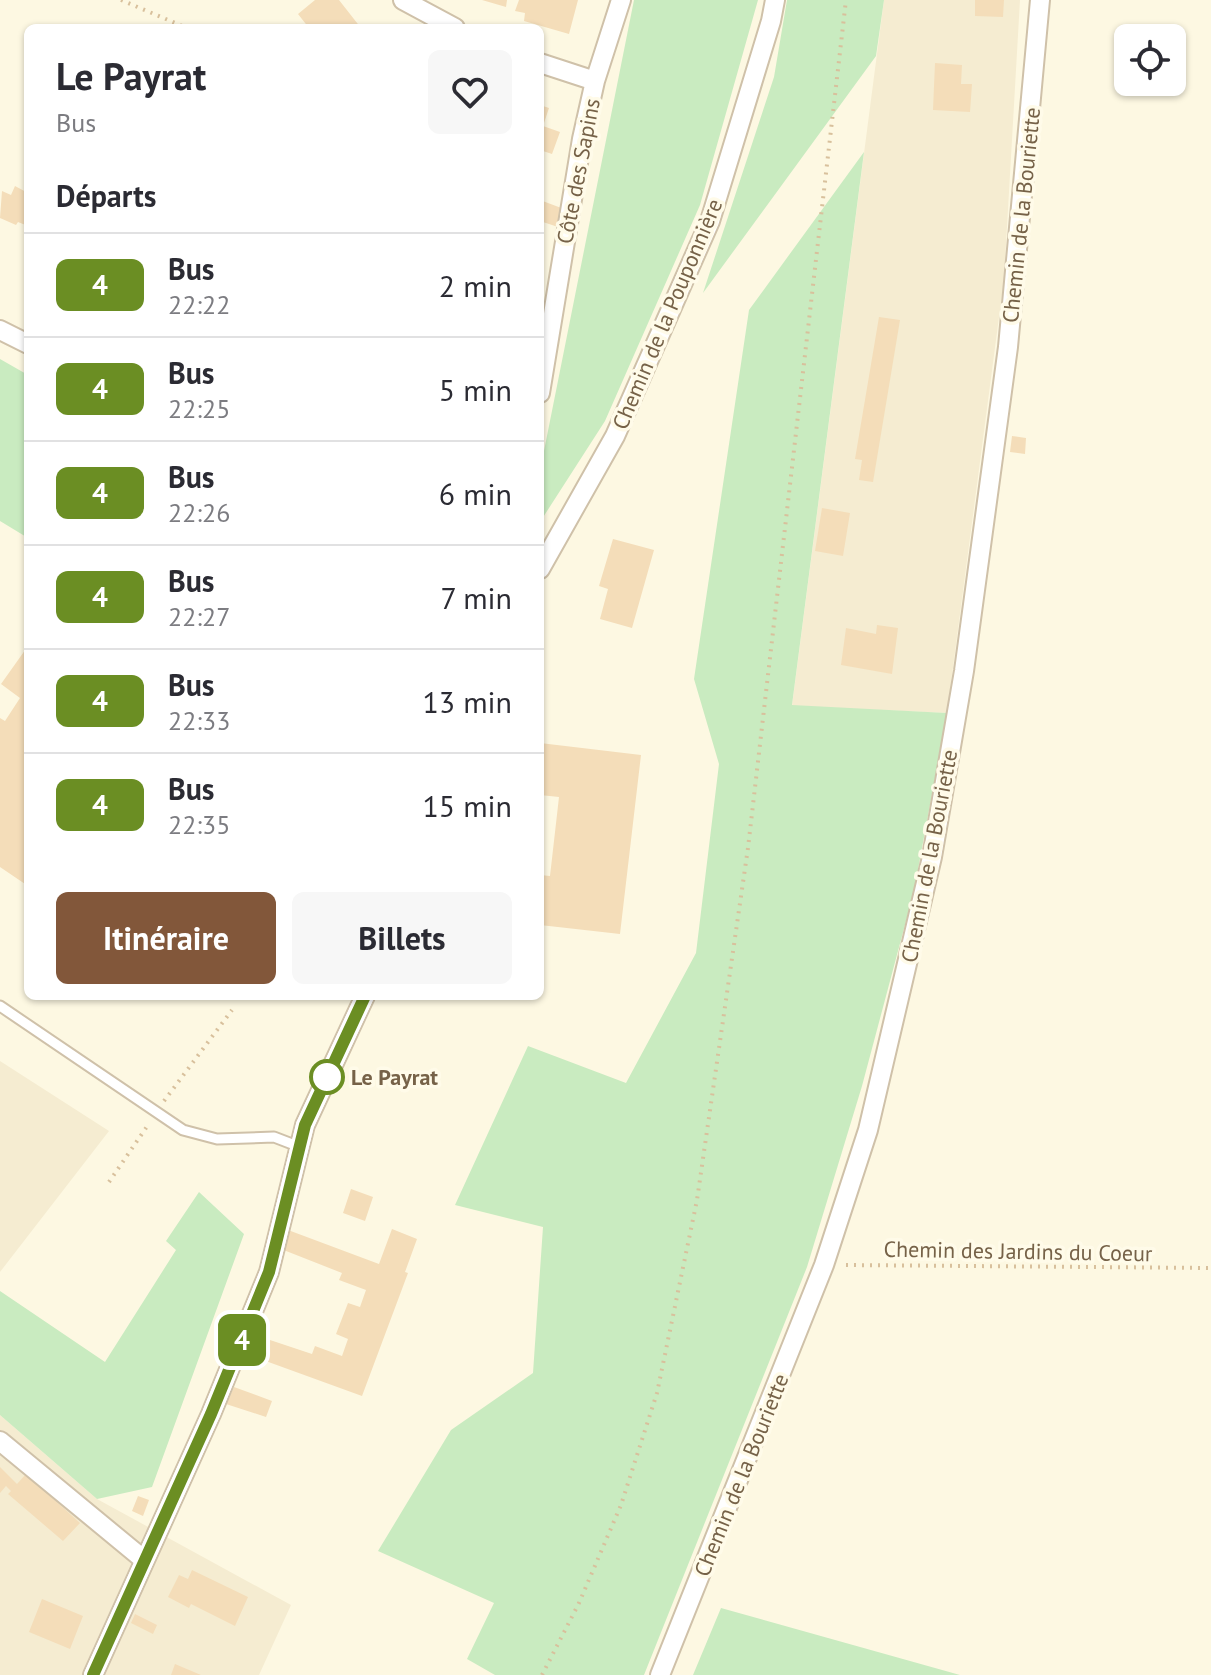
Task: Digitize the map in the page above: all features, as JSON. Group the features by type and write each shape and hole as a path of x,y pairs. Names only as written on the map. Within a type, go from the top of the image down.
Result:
{"street":[{"path":"403,0 448,24"},
{"name":"Côte des Sapins","path":"544,367 595,81 621,0"},
{"name":"Chemin de la Pouponnière","path":"544,562 615,436 710,221 775,0"},
{"name":"Chemin de la Bouriette","path":"660,1675 824,1265 868,1130 935,842 964,671 1008,347 1040,0"},
{"path":"544,64 595,81"},
{"path":"0,330 24,342"},
{"path":"93,1675 211,1414 269,1272 305,1125 363,1000"},
{"path":"0,1441 143,1559"}],"lane":[{"path":"0,1006 183,1130 217,1139 274,1137 300,1147"}],"path":[{"path":"121,0 178,24"},
{"path":"542,1675 579,1603 621,1505 635,1463 657,1393 697,1200 748,848 846,0"},
{"path":"109,1182 156,1112 232,1010"},
{"name":"Chemin des Jardins du Coeur","path":"824,1265 1211,1268"}],"shaded area":[{"path":"884,0 1020,0 1004,279 947,713 792,706"},
{"path":"0,1061 109,1131 0,1272"},
{"path":"0,1415 97,1499 291,1605 259,1675 0,1675"}],"green space":[{"path":"634,0 758,0 700,205 605,421 544,516 544,451"},
{"path":"787,0 884,0 876,56 703,293 774,77"},
{"path":"864,152 792,705 947,713 914,891 862,1086 807,1267 644,1675 495,1675 467,1659 494,1603 378,1551 451,1430 533,1373 543,1227 455,1205 528,1046 626,1083 696,953 719,764 694,679 749,310"},
{"path":"0,359 24,373 24,536 0,521"},
{"path":"199,1192 244,1234 152,1487 97,1499 0,1415 0,1291 105,1362 176,1250 166,1241"},
{"path":"721,1608 960,1675 693,1675"}],"building":[{"path":"315,0 339,0 358,24 306,24 298,14"},
{"path":"482,0 507,0 506,7"},
{"path":"519,0 578,0 569,34 544,27 544,24 524,21 525,13 515,11"},
{"path":"975,0 1004,0 1003,17 975,16"},
{"path":"935,63 962,65 961,84 972,84 970,112 933,110"},
{"path":"544,106 549,108 544,123"},
{"path":"544,126 560,132 552,154 544,151"},
{"path":"15,186 24,191 24,224 18,222 16,225 0,218 2,191 11,195"},
{"path":"544,202 564,209 561,228 544,222"},
{"path":"879,317 900,320 873,482 859,480 862,460 855,459"},
{"path":"1012,436 1026,438 1025,454 1010,452"},
{"path":"822,508 850,513 843,556 815,551"},
{"path":"613,539 654,550 632,628 600,619 608,589 599,586"},
{"path":"877,625 898,628 892,674 841,665 846,628 876,634"},
{"path":"24,652 24,883 0,867 0,718 5,721 20,698 1,684"},
{"path":"544,743 641,755 620,934 544,925 544,875 550,876 559,797 544,795"},
{"path":"351,1189 373,1197 365,1221 343,1213"},
{"path":"392,1229 417,1239 405,1272 408,1273 362,1396 249,1355 258,1336 312,1354 315,1346 342,1356 348,1339 336,1334 348,1303 360,1307 366,1290 339,1280 342,1273 281,1249 288,1230 379,1264"},
{"path":"234,1387 272,1401 266,1417 226,1404"},
{"path":"0,1467 17,1484 26,1474 80,1523 63,1541 8,1494 11,1491 6,1486 0,1493"},
{"path":"138,1496 149,1500 143,1516 132,1511"},
{"path":"192,1570 248,1597 235,1626 191,1604 189,1608 168,1597 179,1575 188,1579"},
{"path":"42,1599 83,1616 70,1649 29,1632"},
{"path":"135,1614 157,1625 153,1634 131,1623"},
{"path":"175,1664 201,1675 171,1675"}],"bus line":[{"name":"4","path":"93,1675 211,1414 269,1272 305,1125 363,1000"}],"place":[{"name":"Le Payrat","path":"327,1077"}]}
